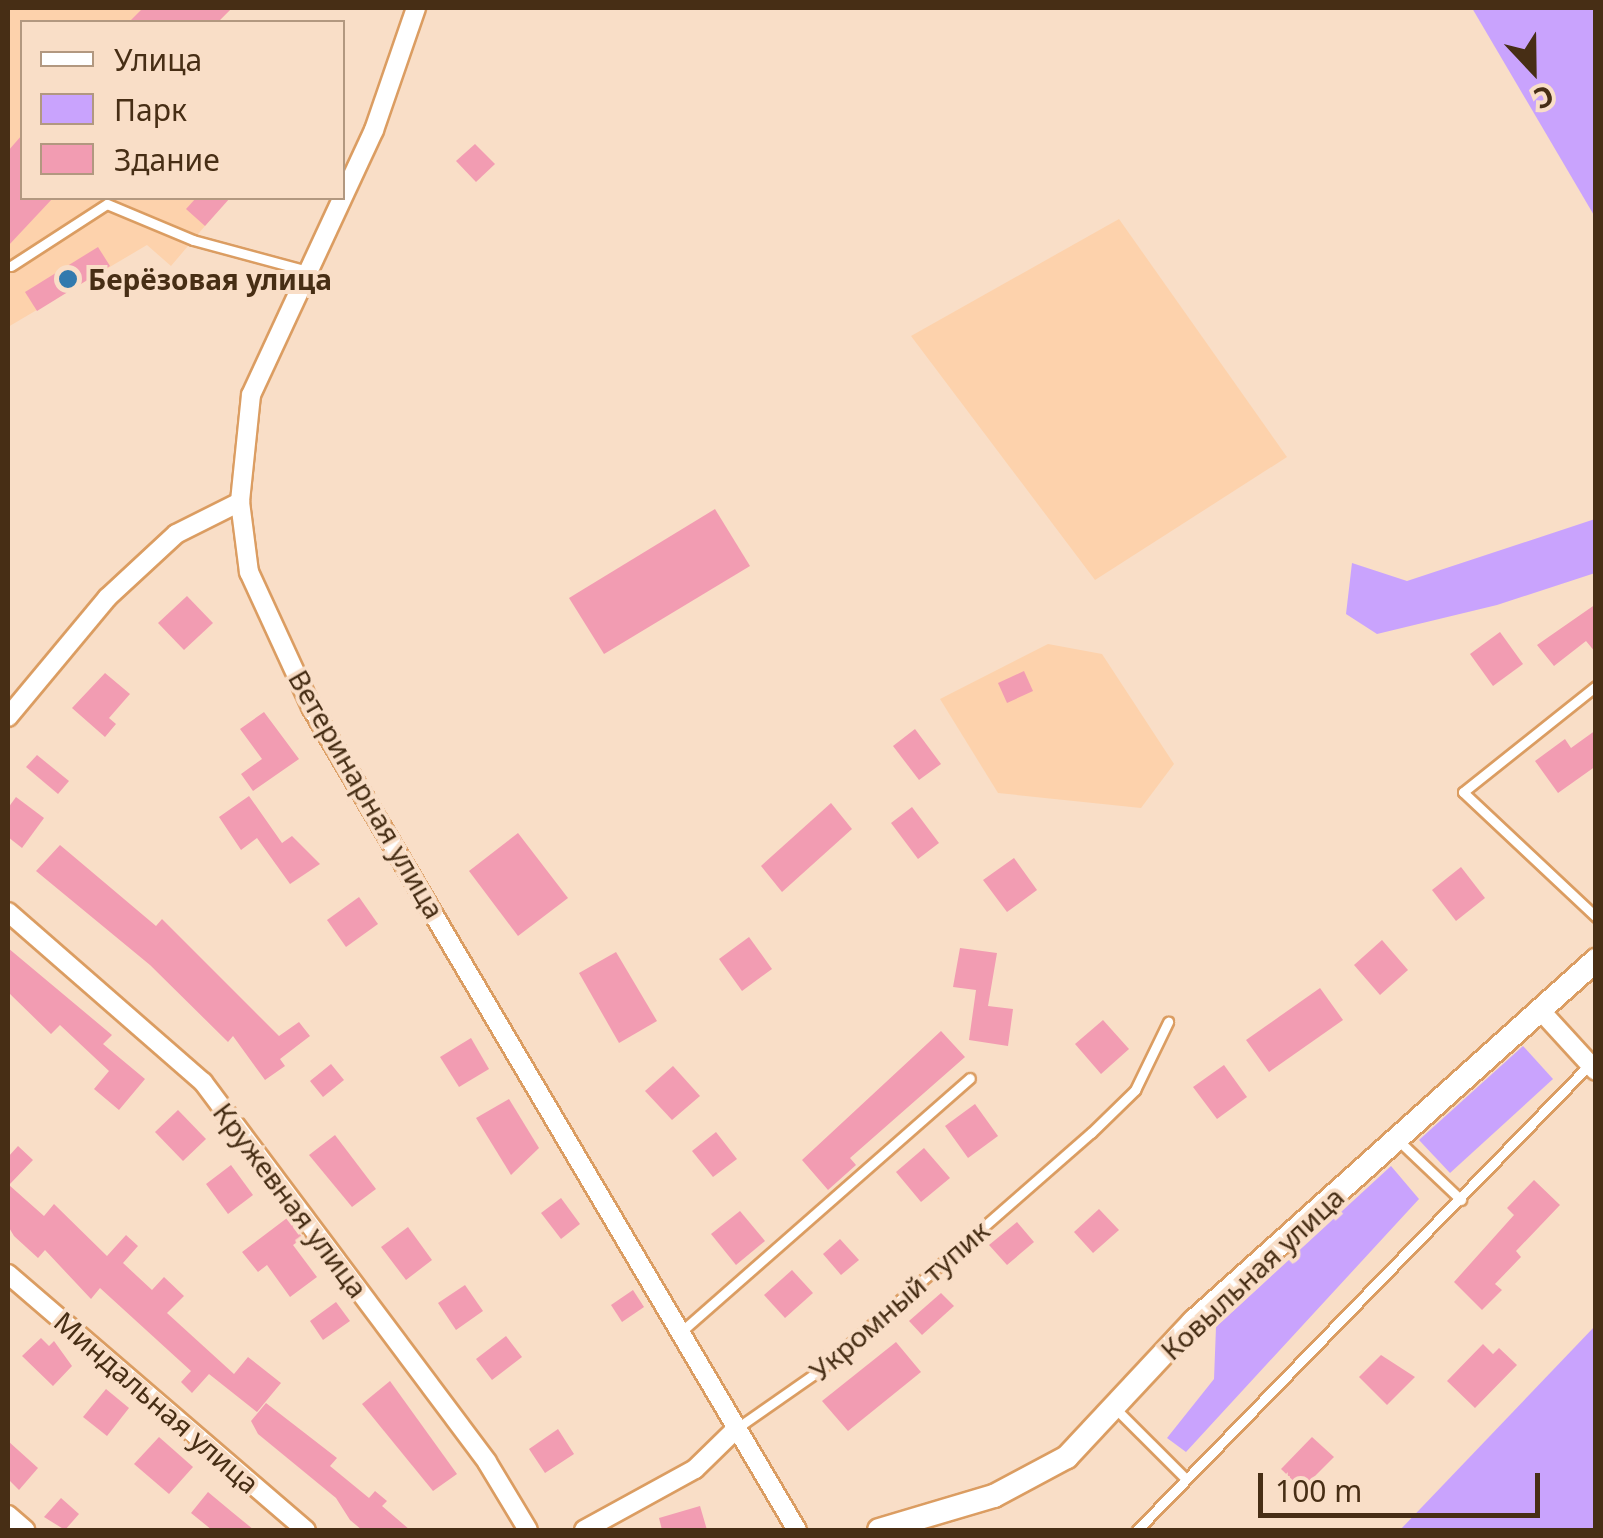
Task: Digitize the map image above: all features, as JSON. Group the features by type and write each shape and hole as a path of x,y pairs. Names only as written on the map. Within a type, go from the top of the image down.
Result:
{"street":[{"name":"Ветеринарная улица","path":"345,195 374,130 416,8"},
{"name":"Ветеринарная улица","path":"343,200 251,394 240,502 249,572 311,707 797,1530"},
{"path":"8,717 107,598 176,534 240,502"},
{"name":"Кружевная улица","path":"8,912 203,1082 487,1462 528,1530"},
{"name":"Ковыльная улица","path":"880,1530 1028,1482 1067,1457 1193,1322 1596,960"},
{"path":"1541,1011 1592,1068"},
{"name":"Миндальная улица","path":"8,1274 306,1530"},
{"name":"Укромный тупик","path":"584,1530 694,1468 737,1428"},
{"path":"8,1515 24,1530"}],"lane":[{"path":"11,266 108,204 193,240 311,271"},
{"path":"1596,686 1463,792 1596,917"},
{"name":"Укромный тупик","path":"737,1428 820,1370 1091,1134 1136,1090 1168,1022"},
{"path":"1136,1530 1592,1068"},
{"path":"682,1331 970,1078"},
{"path":"1398,1140 1461,1200"},
{"path":"1115,1408 1186,1480"}],"shaded area":[{"path":"8,8 232,8 220,20 20,20 20,200 227,200 171,266 147,245 8,327"},
{"path":"1119,219 1287,457 1095,580 911,336"},
{"path":"1048,644 1102,654 1174,764 1141,808 998,793 940,699"}],"green space":[{"path":"1472,8 1595,8 1595,217"},
{"path":"1595,519 1595,573 1497,605 1377,634 1346,614 1352,563 1407,581"},
{"path":"1523,1046 1553,1079 1450,1173 1419,1140"},
{"path":"1391,1166 1419,1199 1186,1452 1167,1438 1214,1379 1216,1327"},
{"path":"1595,1326 1595,1530 1400,1530"}],"building":[{"path":"143,8 232,8 220,20 131,20"},
{"path":"20,137 20,200 51,200 8,246 8,151"},
{"path":"475,144 495,164 476,182 456,161"},
{"path":"194,200 228,200 205,226 186,209"},
{"name":"Берёзовая улица","path":"98,247 110,266 37,311 25,292"},
{"path":"715,509 750,566 604,654 569,598"},
{"path":"187,596 213,623 184,650 158,623"},
{"path":"1596,604 1596,653 1586,641 1554,666 1537,645"},
{"path":"1500,632 1523,664 1493,686 1470,654"},
{"path":"1024,671 1033,691 1007,703 998,683"},
{"path":"105,673 130,694 109,718 116,724 105,737 72,708"},
{"path":"264,712 299,759 253,791 241,774 262,759 240,729"},
{"path":"915,729 941,764 919,780 893,746"},
{"path":"1596,730 1596,766 1558,793 1535,761 1565,739 1571,748"},
{"path":"37,755 69,781 58,794 26,767"},
{"path":"249,796 282,843 292,836 320,864 290,884 257,838 241,850 219,817"},
{"path":"16,797 44,818 22,848 8,837 8,808"},
{"path":"831,803 852,829 782,892 761,866"},
{"path":"912,807 939,843 918,859 891,823"},
{"path":"518,833 568,898 518,936 469,871"},
{"path":"60,845 156,926 162,919 279,1036 299,1022 310,1036 280,1059 285,1066 265,1080 233,1036 228,1042 150,965 36,871"},
{"path":"1014,858 1037,890 1007,912 983,880"},
{"path":"1461,867 1485,898 1456,921 1432,890"},
{"path":"359,897 378,924 346,947 327,920"},
{"path":"749,937 772,969 742,991 719,959"},
{"path":"1382,940 1408,970 1380,995 1354,965"},
{"path":"8,948 112,1035 103,1044 145,1079 119,1110 94,1089 109,1071 60,1025 51,1034 8,992"},
{"path":"960,948 997,953 988,1006 1013,1009 1008,1046 969,1040 976,990 953,987"},
{"path":"616,952 657,1021 619,1043 579,973"},
{"path":"1320,988 1343,1020 1269,1072 1246,1040"},
{"path":"1103,1020 1129,1049 1101,1074 1075,1044"},
{"path":"941,1031 965,1057 850,1158 856,1165 828,1190 802,1160"},
{"path":"471,1038 489,1069 459,1087 440,1057"},
{"path":"331,1064 344,1080 323,1097 310,1081"},
{"path":"1224,1065 1247,1097 1217,1119 1193,1087"},
{"path":"673,1066 700,1096 672,1120 645,1091"},
{"path":"509,1099 539,1148 511,1175 476,1118"},
{"path":"975,1104 998,1136 968,1158 945,1126"},
{"path":"178,1110 206,1139 183,1161 155,1132"},
{"path":"716,1132 737,1159 713,1177 692,1151"},
{"path":"335,1135 376,1189 352,1207 309,1155"},
{"path":"18,1146 33,1160 9,1185 44,1216 54,1204 107,1256 126,1235 138,1246 123,1263 152,1290 164,1277 184,1296 167,1313 234,1374 248,1357 281,1383 257,1412 209,1374 192,1393 181,1382 191,1371 100,1288 91,1299 45,1250 38,1258 14,1236 8,1226 8,1157"},
{"path":"924,1148 950,1178 921,1202 896,1172"},
{"path":"231,1165 253,1195 228,1214 206,1184"},
{"path":"1534,1180 1560,1205 1516,1251 1521,1257 1495,1284 1502,1290 1482,1310 1454,1282 1514,1215 1507,1208"},
{"path":"561,1198 580,1224 561,1239 541,1213"},
{"path":"1099,1209 1119,1230 1093,1253 1074,1232"},
{"path":"740,1211 765,1241 736,1265 711,1234"},
{"path":"287,1218 303,1238 293,1245 317,1277 290,1297 267,1265 258,1272 242,1252"},
{"path":"1017,1222 1034,1242 1007,1265 989,1245"},
{"path":"408,1227 432,1260 406,1280 381,1247"},
{"path":"840,1239 859,1260 841,1275 823,1254"},
{"path":"792,1270 813,1293 785,1318 764,1295"},
{"path":"465,1285 483,1311 456,1330 438,1303"},
{"path":"633,1290 644,1307 622,1322 611,1305"},
{"path":"941,1293 954,1306 922,1335 909,1321"},
{"path":"336,1302 350,1321 323,1340 310,1321"},
{"path":"506,1336 522,1357 492,1380 476,1359"},
{"path":"41,1338 49,1346 54,1341 72,1366 53,1386 22,1356"},
{"path":"896,1342 921,1372 848,1431 822,1401"},
{"path":"1483,1344 1493,1354 1499,1348 1517,1365 1475,1408 1447,1381"},
{"path":"1381,1355 1415,1377 1387,1405 1359,1377"},
{"path":"390,1381 457,1474 433,1491 362,1404"},
{"path":"106,1389 129,1408 107,1436 83,1417"},
{"path":"266,1403 337,1458 330,1466 369,1498 375,1491 387,1501 382,1506 410,1530 362,1530 350,1520 336,1498 258,1434 251,1421"},
{"path":"558,1429 574,1454 545,1473 529,1449"},
{"path":"159,1437 193,1467 169,1494 134,1464"},
{"path":"1312,1437 1334,1457 1302,1489 1281,1469"},
{"path":"8,1441 38,1468 19,1490 8,1479"},
{"path":"208,1492 254,1530 212,1530 191,1513"},
{"path":"61,1498 79,1514 65,1530 44,1517"},
{"path":"700,1506 707,1530 662,1530 659,1518"}],"place":[{"name":"Берёзовая улица","path":"68,279"}]}
